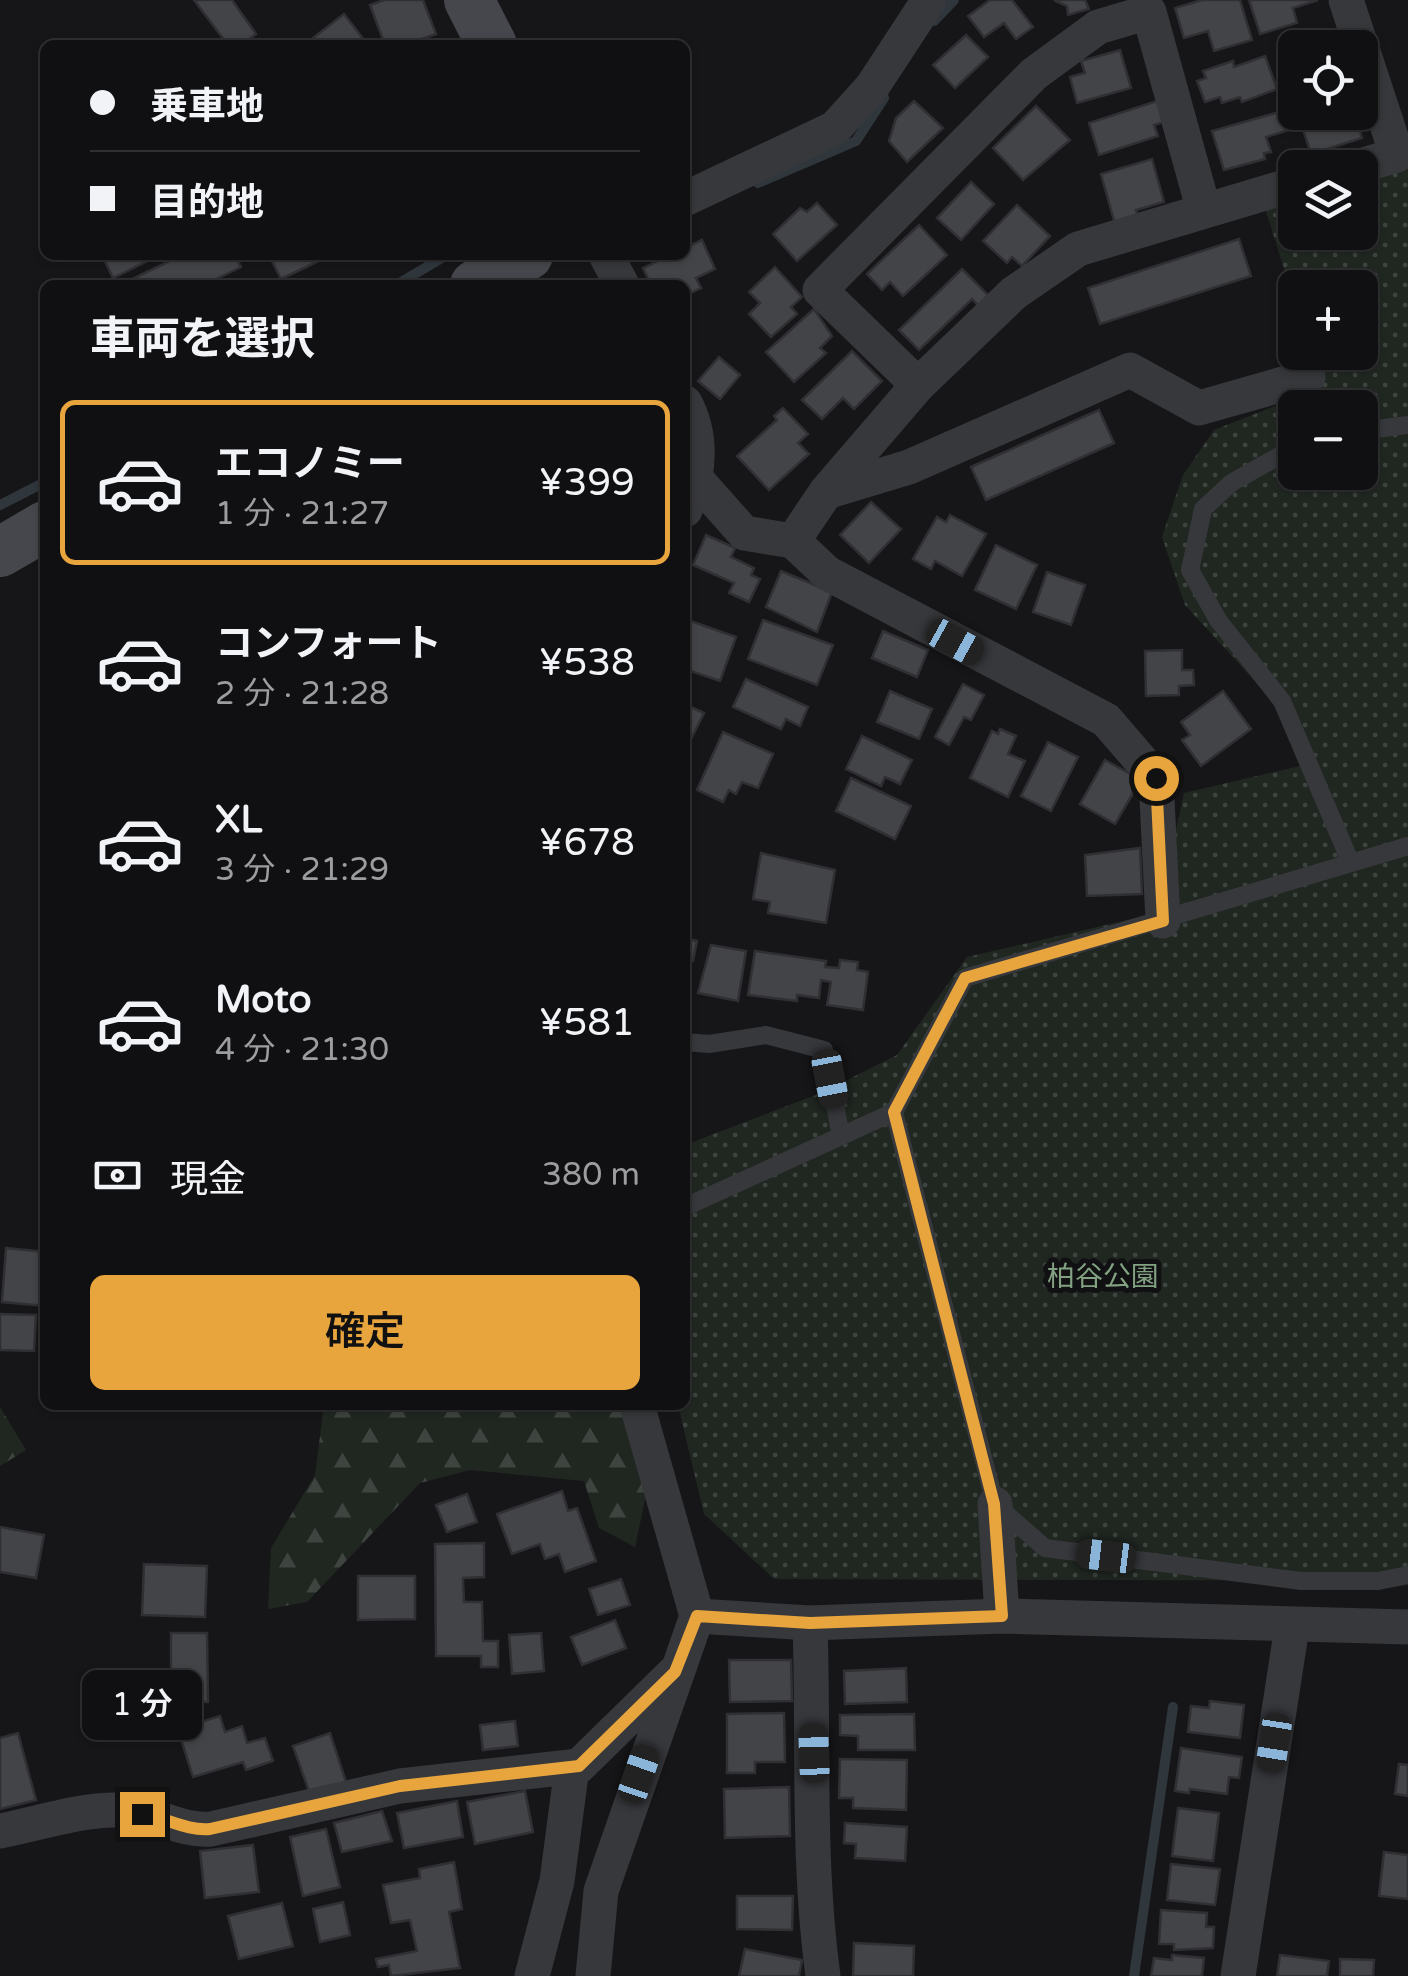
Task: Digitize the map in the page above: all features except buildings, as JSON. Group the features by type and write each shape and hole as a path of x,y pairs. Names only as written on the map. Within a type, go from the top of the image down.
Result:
{"street":[{"path":"469,0 489,40"},
{"path":"690,197 835,128 872,86 929,0"},
{"path":"1346,0 1397,154 1378,160"},
{"path":"918,385 820,290 1034,74 1098,28 1149,12 1204,211"},
{"path":"793,541 826,492 918,385 1014,294 1078,250 1278,189"},
{"path":"484,280 519,260"},
{"path":"826,492 909,468 1130,370 1199,408 1308,377"},
{"path":"690,413 694,421 691,495 744,533 793,541 828,573 1106,720 1156,778 1163,921"},
{"path":"0,552 40,529"},
{"path":"593,1976 601,1891 697,1616 638,1410"},
{"path":"994,1504 1002,1616"},
{"path":"697,1616 810,1623 1002,1616 1408,1628"},
{"path":"810,1623 814,1753 812,1891 822,1976"},
{"path":"1238,1976 1292,1627"},
{"path":"0,1830 117,1810 167,1818 191,1831 210,1829 400,1786 572,1768 587,1762 675,1672"},
{"path":"532,1976 557,1881 572,1768"}],"lane":[{"path":"1378,428 1408,424"},
{"path":"1278,457 1231,483 1203,509 1190,570 1218,620 1282,700 1350,860"},
{"path":"690,1205 894,1112 965,978 1163,921 1350,860 1408,846"},
{"path":"690,1042 710,1044 766,1034 824,1050 841,1136"},
{"path":"894,1112 994,1504 1045,1548 1301,1580 1378,1580 1408,1575"}],"green space":[{"name":"柏谷公園","path":"1408,161 1408,1581 774,1579 704,1514 679,1410 690,1410 690,1143 821,1093 897,1055 967,957 1158,913 1184,793 1313,763 1263,690 1185,605 1162,537 1183,475 1214,430 1278,405 1278,490 1378,490 1378,390 1316,390 1321,388 1315,370 1378,370 1378,270 1284,270 1278,250 1378,250 1378,170"},
{"name":"柏谷公園","path":"1278,204 1278,250 1265,208"},
{"path":"0,1407 26,1450 0,1466"},
{"path":"323,1410 637,1410 646,1495 635,1547 599,1528 584,1481 470,1470 420,1483 307,1602 268,1609 271,1548 315,1475"}],"waterway":[{"path":"934,21 954,0"},
{"path":"758,183 856,141 884,98"},
{"path":"404,280 438,260"},
{"path":"0,505 40,485"},
{"path":"1134,1976 1173,1707"}],"route":[{"path":"142,1814 167,1818 191,1831 210,1829 400,1786 579,1766 675,1672 697,1616 810,1623 1002,1616 994,1504 894,1112 965,978 1163,921 1156,778"}]}
